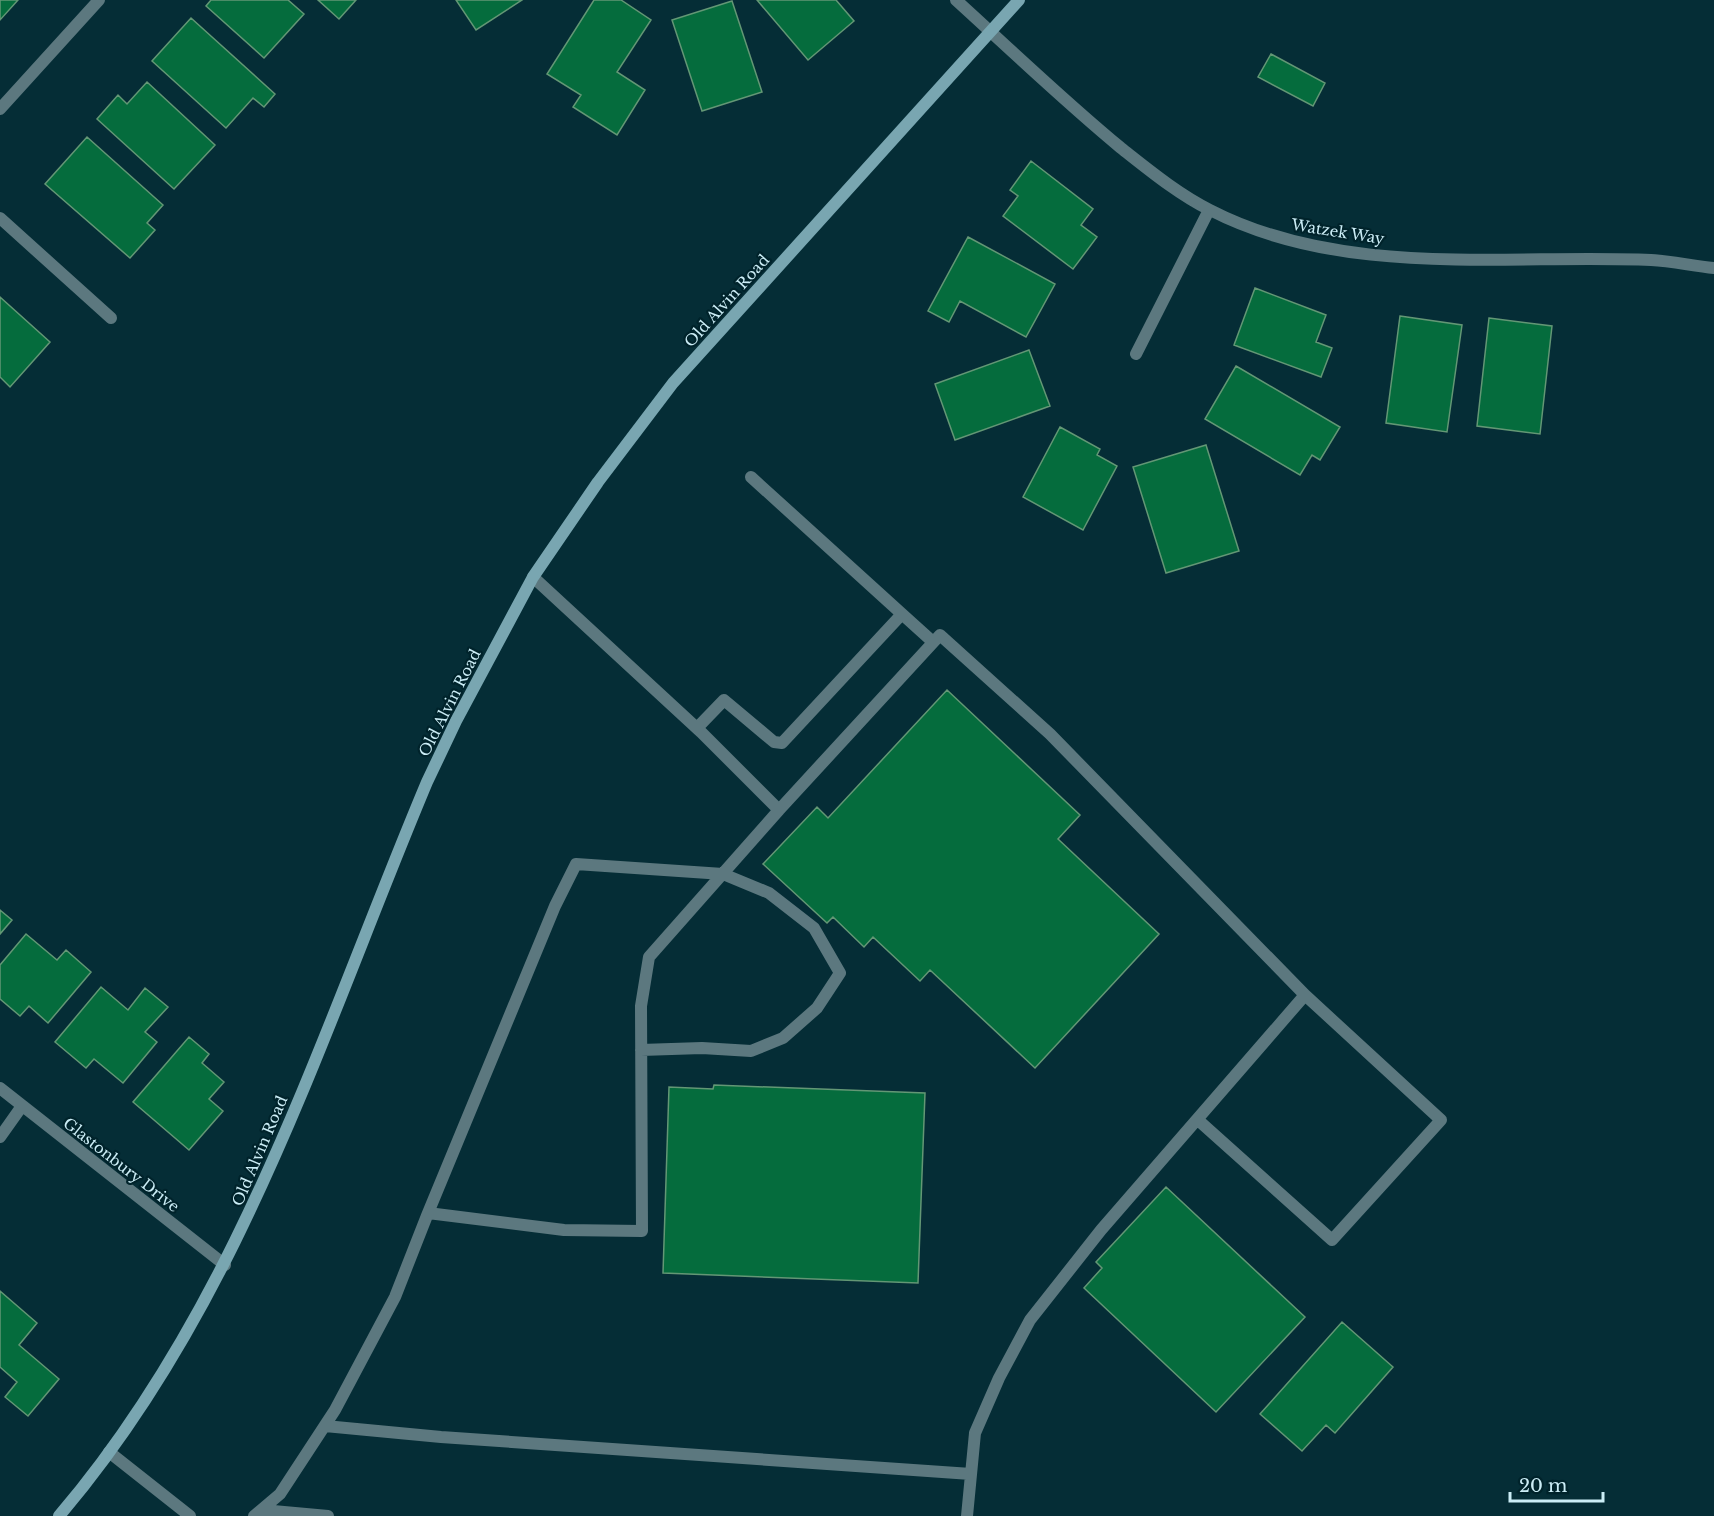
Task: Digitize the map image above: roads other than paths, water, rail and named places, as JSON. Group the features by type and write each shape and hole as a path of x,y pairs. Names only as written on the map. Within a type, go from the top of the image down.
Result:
{"street":[{"path":"0,109 99,0"},
{"name":"Watzek Way","path":"956,0 1089,122 1153,174 1209,210 1252,230 1301,245 1395,256 1518,260 1653,260 1714,268"},
{"name":"Old Alvin Road","path":"59,1516 109,1452 180,1347 225,1265 262,1189 427,782 456,721 533,577 598,482 673,383 1019,0"},
{"path":"1136,354 1209,210"},
{"path":"0,218 111,318"},
{"path":"751,477 933,642"},
{"path":"533,577 697,728 778,810"},
{"path":"697,728 724,700 774,742 782,743 902,614"},
{"path":"428,1213 564,1230 642,1231 641,1006 649,957 778,810 940,635 1050,734 1305,995 1442,1120 1332,1240 1197,1120"},
{"path":"258,1513 280,1494 325,1426 395,1297 555,906 576,864 723,874 769,893 814,928 840,973 817,1008 783,1038 751,1051 702,1048 641,1050"},
{"path":"967,1516 975,1433 999,1378 1030,1320 1101,1230 1305,995"},
{"name":"Glastonbury Drive","path":"0,1088 225,1265"},
{"path":"0,1137 22,1106"},
{"path":"325,1426 441,1437 971,1474"},
{"path":"109,1452 190,1516"},
{"path":"258,1513 328,1516"}]}
